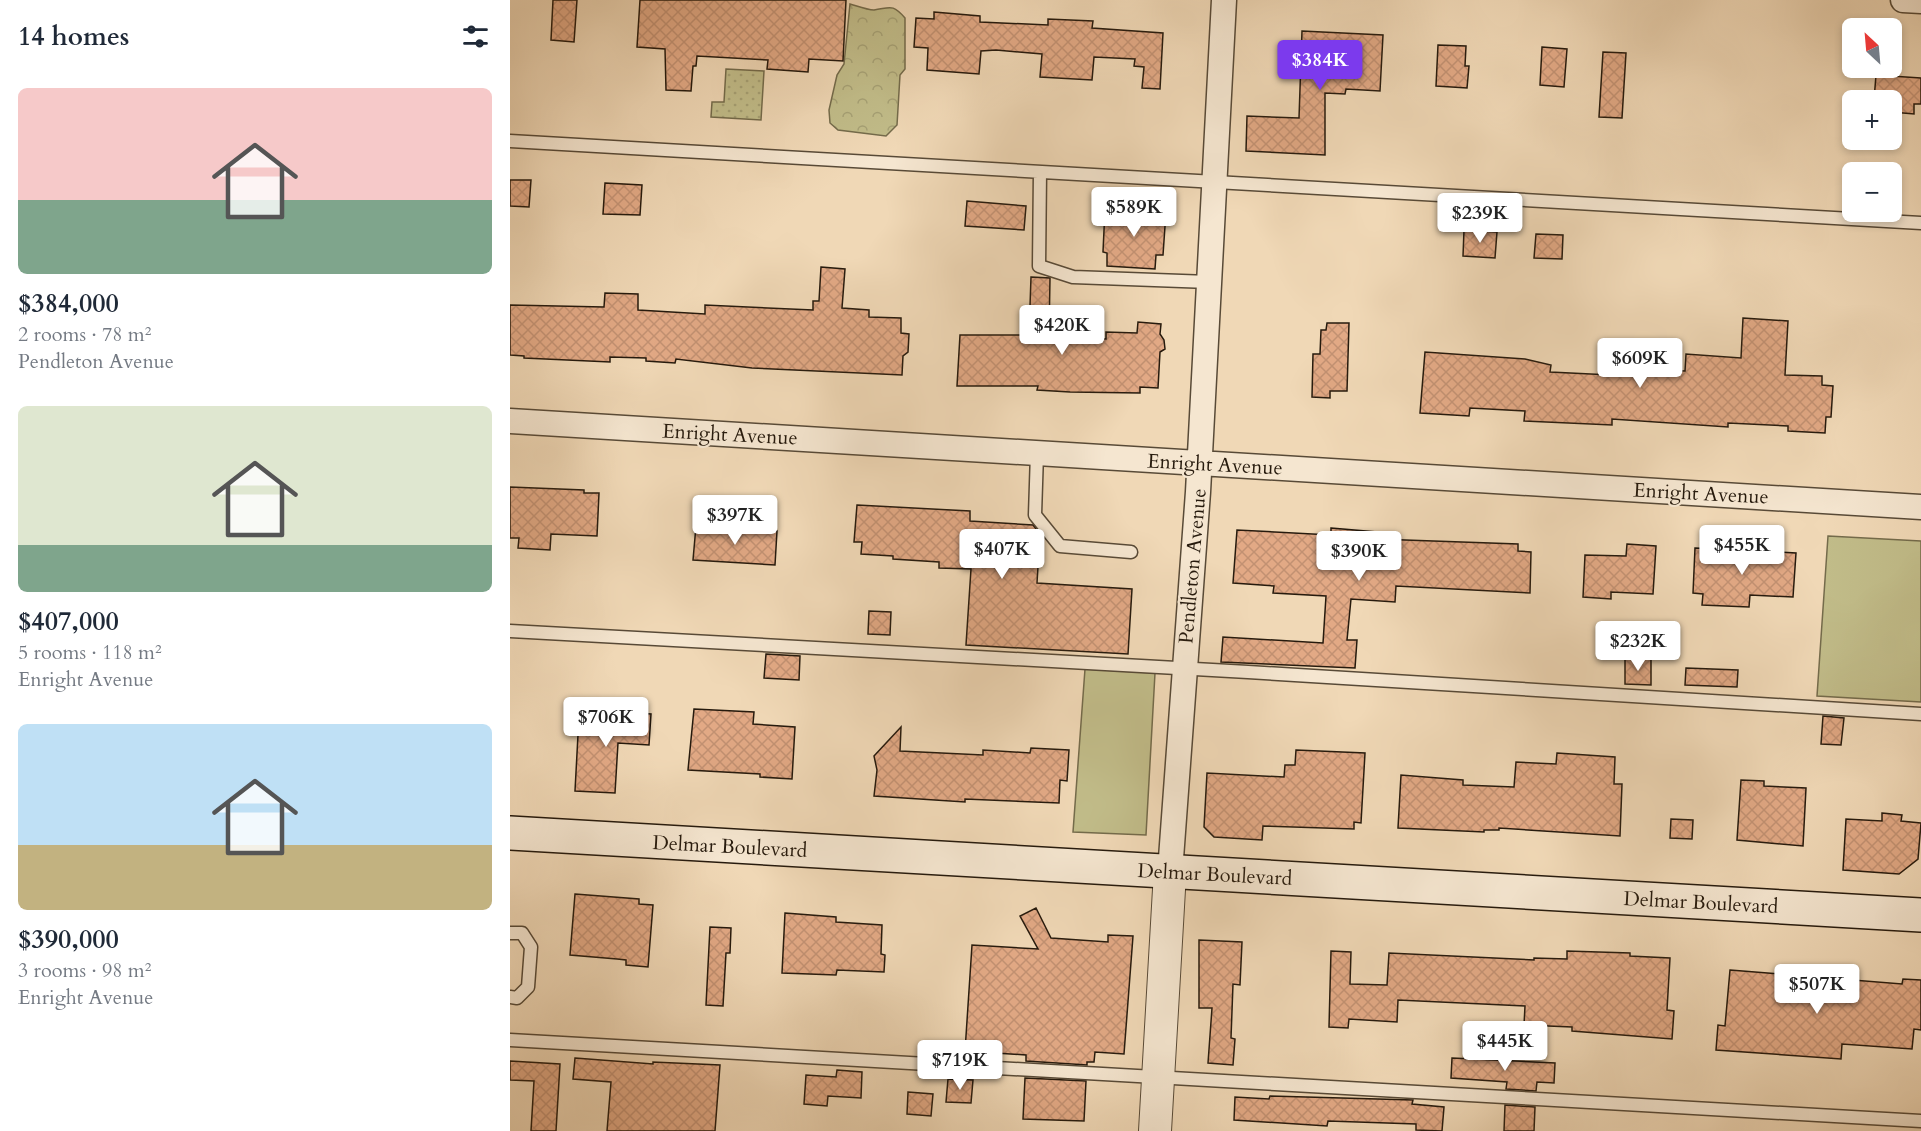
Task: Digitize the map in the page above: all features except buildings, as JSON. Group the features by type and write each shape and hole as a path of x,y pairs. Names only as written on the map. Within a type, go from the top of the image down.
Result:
{"main road":[{"name":"Delmar Boulevard","path":"510,833 1921,915"}],"street":[{"name":"Pendleton Avenue","path":"1155,1131 1170,872 1200,463 1224,0"},
{"path":"1904,0 1921,1"},
{"name":"Enright Avenue","path":"510,421 1921,507"}],"lane":[{"path":"510,141 1921,223"},
{"path":"1040,172 1039,266 1073,277 1209,282"},
{"path":"1037,453 1035,515 1060,546 1131,552"},
{"path":"510,632 1184,669 1921,714"},
{"path":"510,933 522,933 531,947 528,987 517,998 510,997"},
{"path":"510,1040 1921,1121"}],"green space":[{"path":"850,4 871,10 894,8 905,18 905,69 900,75 897,125 886,136 838,130 830,123 829,110 837,75 844,64"},
{"path":"726,69 764,71 761,120 711,117 712,102 724,102"},
{"path":"1828,536 1921,541 1921,702 1817,696"},
{"path":"1085,669 1155,673 1146,835 1073,832"}]}
